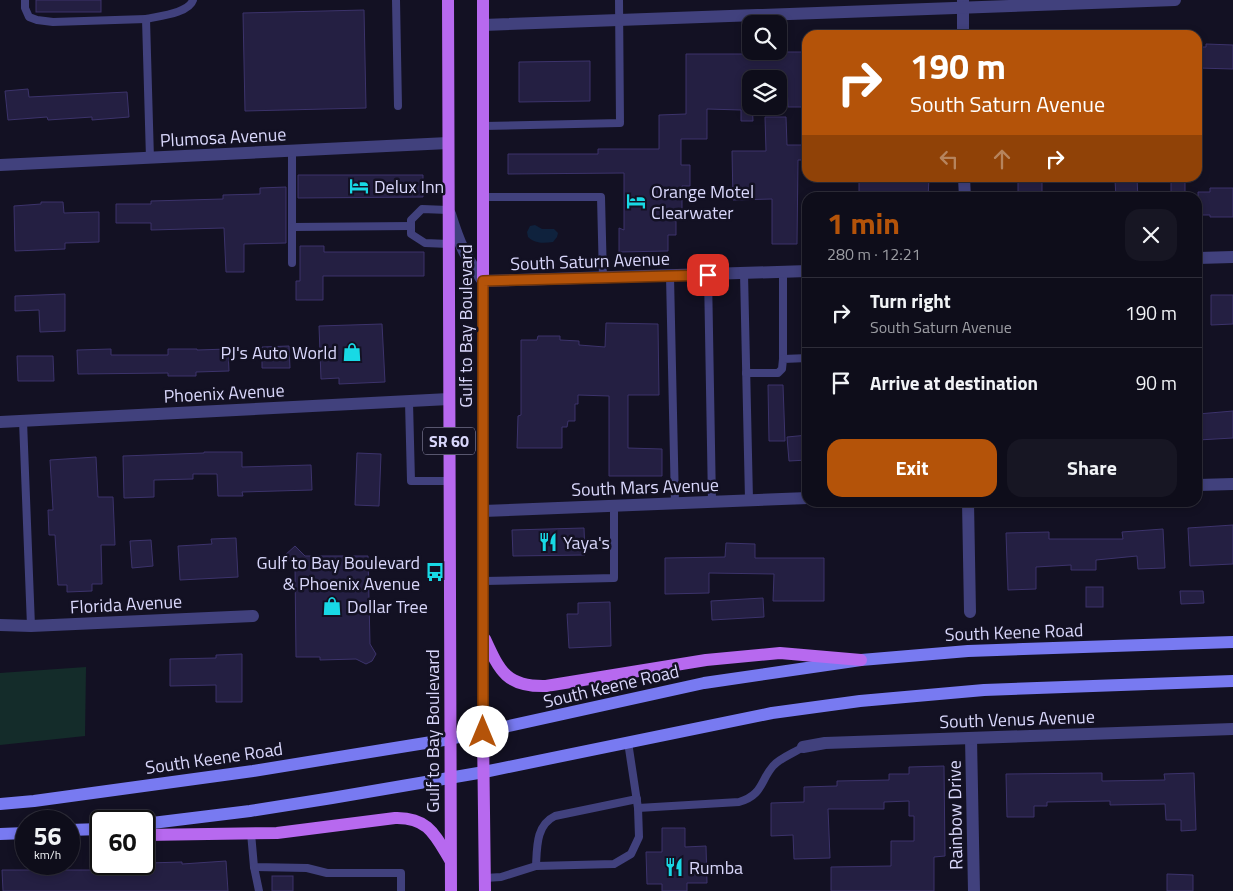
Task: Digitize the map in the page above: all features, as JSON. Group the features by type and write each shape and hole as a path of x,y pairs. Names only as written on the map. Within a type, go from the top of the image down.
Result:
{"main road":[{"name":"Gulf to Bay Boulevard","path":"448,0 451,891"},
{"name":"Gulf to Bay Boulevard","path":"483,0 483,732 485,885"},
{"path":"484,634 495,660 504,674 518,683 530,686 546,686 706,660 780,653 860,660"},
{"name":"South Keene Road","path":"0,804 253,771 450,739 704,683 860,660 968,651 1233,642"},
{"path":"155,823 250,811 484,772 772,713 860,701 984,690 1233,682"},
{"path":"155,834 277,833 408,818 424,824 436,834 451,862"},
{"path":"0,834 15,833"}],"street":[{"path":"483,25 963,3 1175,0"},
{"path":"963,3 963,30"},
{"name":"Plumosa Avenue","path":"0,165 448,143"},
{"path":"448,210 461,247 470,264 483,281"},
{"path":"1202,258 1233,257"},
{"name":"South Saturn Avenue","path":"483,281 802,271"},
{"name":"Phoenix Avenue","path":"0,422 449,399"},
{"path":"1202,485 1233,484"},
{"name":"South Mars Avenue","path":"483,511 802,498"},
{"path":"968,507 970,612"},
{"name":"Florida Avenue","path":"0,625 31,626 253,616"},
{"name":"South Venus Avenue","path":"803,747 825,743 1233,729"},
{"name":"Rainbow Drive","path":"971,738 974,891"}],"lane":[{"path":"25,0 25,8 29,17 53,22 146,19 183,10 191,5 193,0"},
{"path":"396,0 398,106"},
{"path":"483,126 620,123 619,0"},
{"path":"146,19 150,159"},
{"path":"292,151 292,263"},
{"path":"483,197 601,197 603,278"},
{"path":"448,210 422,209 410,220 411,234 425,243 449,244"},
{"path":"293,227 411,226"},
{"path":"746,374 778,373 782,369 784,359 783,272"},
{"path":"744,273 749,500"},
{"path":"708,275 712,502"},
{"path":"670,276 675,504"},
{"path":"784,359 802,358"},
{"path":"409,402 411,481 449,481"},
{"path":"23,421 31,626"},
{"path":"484,581 614,578 614,506"},
{"path":"485,885 501,877 536,866 614,864 631,854 639,837 637,799 628,742"},
{"path":"638,808 739,802 745,800 758,791 773,766 803,747"},
{"path":"536,866 537,842 541,830 550,818 637,799"},
{"path":"251,833 254,867 259,890"},
{"path":"254,867 307,868 327,873 401,873 401,891"}],"green space":[{"path":"86,667 85,736 0,745 0,673"}],"water":[{"path":"535,225 542,229 554,229 558,233 557,237 553,242 543,243 534,241 528,237 527,232 530,226"}],"building":[{"path":"36,0 101,0 101,12 36,12"},
{"path":"364,10 366,108 245,111 243,13"},
{"path":"1206,44 1233,45 1233,69 1202,68 1202,47 1206,47"},
{"path":"787,52 802,52 802,107 788,107 787,70 742,70 742,115 753,115 753,121 741,121 741,110 707,109 707,139 681,139 681,165 690,165 690,186 682,186 682,220 676,220 676,235 668,235 668,251 619,252 619,228 624,230 624,173 508,174 508,154 598,154 598,149 659,149 659,115 686,114 686,54 742,54 742,60 787,60"},
{"path":"590,61 590,101 519,102 519,62"},
{"path":"28,89 29,97 127,92 129,117 92,120 92,117 48,120 47,117 8,120 5,91"},
{"path":"765,117 786,117 787,145 802,145 802,160 798,160 797,244 772,244 772,199 733,200 732,151 766,151"},
{"name":"Delux Inn","path":"298,175 423,175 423,197 298,198"},
{"path":"859,182 929,182 928,192 859,192"},
{"path":"1018,182 1042,182 1042,192 1018,192"},
{"path":"1115,182 1137,182 1138,192 1116,192"},
{"path":"1171,182 1185,182 1185,192 1171,192"},
{"path":"286,187 286,243 244,244 244,272 226,272 224,228 151,230 151,223 116,223 116,204 151,204 151,201 223,199 223,195 260,194 260,188"},
{"path":"1210,188 1233,188 1233,217 1202,215 1202,192 1210,192"},
{"path":"41,202 63,202 64,213 99,212 99,242 65,243 65,249 15,251 14,206 41,204"},
{"path":"300,246 324,246 324,252 424,252 424,276 323,276 323,300 296,300 296,281 300,281"},
{"path":"65,294 65,331 40,332 39,310 15,311 15,296"},
{"path":"1211,295 1233,295 1233,324 1211,325"},
{"path":"606,323 658,324 659,395 628,395 628,448 662,449 662,476 609,476 609,396 578,395 578,404 575,404 575,421 568,421 567,427 562,427 562,448 517,448 518,416 521,415 521,340 537,340 538,336 560,336 560,340 579,341 579,345 605,347"},
{"name":"PJ's Auto World","path":"382,324 385,382 339,384 339,378 321,379 319,326"},
{"path":"289,346 290,368 262,368 262,347"},
{"path":"111,349 111,355 168,355 168,349 228,349 229,371 196,372 196,376 168,376 168,373 78,374 77,350"},
{"path":"17,356 53,356 54,381 18,381"},
{"path":"768,385 783,385 785,441 769,441"},
{"path":"1233,411 1233,438 1202,440 1202,414"},
{"path":"802,436 802,460 789,461 787,437"},
{"path":"242,452 242,467 311,465 312,490 242,492 243,496 218,496 217,474 193,474 193,479 154,480 154,497 124,498 123,456"},
{"path":"357,453 381,454 379,506 355,505"},
{"path":"96,457 98,497 113,497 115,545 101,545 102,584 92,584 92,591 67,592 67,585 58,585 55,535 49,535 48,510 53,510 50,460"},
{"path":"1233,525 1233,564 1190,566 1188,528"},
{"name":"Yaya's","path":"584,528 585,555 513,556 512,530"},
{"path":"1163,529 1165,568 1138,569 1137,556 1096,560 1096,570 1071,570 1071,565 1036,567 1036,589 1008,590 1006,533 1049,532 1049,539 1123,539 1122,532"},
{"path":"236,538 238,577 180,580 178,546 212,544 211,539"},
{"path":"151,540 153,566 132,568 130,541"},
{"path":"726,543 755,544 755,558 824,558 824,601 773,601 774,574 709,573 709,593 665,594 665,558 725,557"},
{"name":"Dollar Tree","path":"295,546 305,556 368,556 370,644 376,654 372,661 366,664 356,659 320,660 320,657 296,657 295,566 284,556"},
{"path":"1086,587 1103,587 1103,607 1086,607"},
{"path":"1180,591 1203,591 1204,603 1181,604"},
{"path":"763,598 764,617 712,620 711,601"},
{"path":"610,602 611,646 569,648 567,614 578,614 578,603"},
{"path":"242,654 242,702 216,702 216,685 170,686 170,659 216,658 216,655"},
{"path":"944,766 945,856 934,857 934,891 831,891 831,867 891,866 891,841 914,841 914,816 909,816 909,801 884,802 884,809 828,809 830,858 794,859 793,835 771,836 771,803 804,802 804,787 837,786 837,781 889,780 889,774 909,774 909,767"},
{"path":"1102,773 1102,781 1165,780 1164,774 1194,773 1196,830 1181,831 1181,820 1166,820 1165,804 1110,805 1110,801 1047,802 1047,806 1034,806 1034,817 1007,817 1006,774"},
{"path":"662,828 685,828 685,847 706,846 707,883 687,883 687,891 662,891 662,884 647,884 646,852 662,852"},
{"path":"226,861 228,891 3,891 2,870 15,870 15,875 80,875 80,870 90,870 90,875 155,875 155,863 182,862 182,864"},
{"path":"1167,874 1193,875 1193,891 1167,891"},
{"path":"272,876 293,876 293,891 272,891"}],"place":[{"name":"Delux Inn","path":"359,186"},
{"name":"Orange Motel Clearwater","path":"636,201"},
{"name":"PJ's Auto World","path":"352,352"},
{"name":"Yaya's","path":"548,542"},
{"name":"Gulf to Bay Boulevard & Phoenix Avenue","path":"435,572"},
{"name":"Dollar Tree","path":"332,606"},
{"name":"Rumba","path":"674,867"}],"route":[{"path":"483,732 483,281 708,275"}]}
